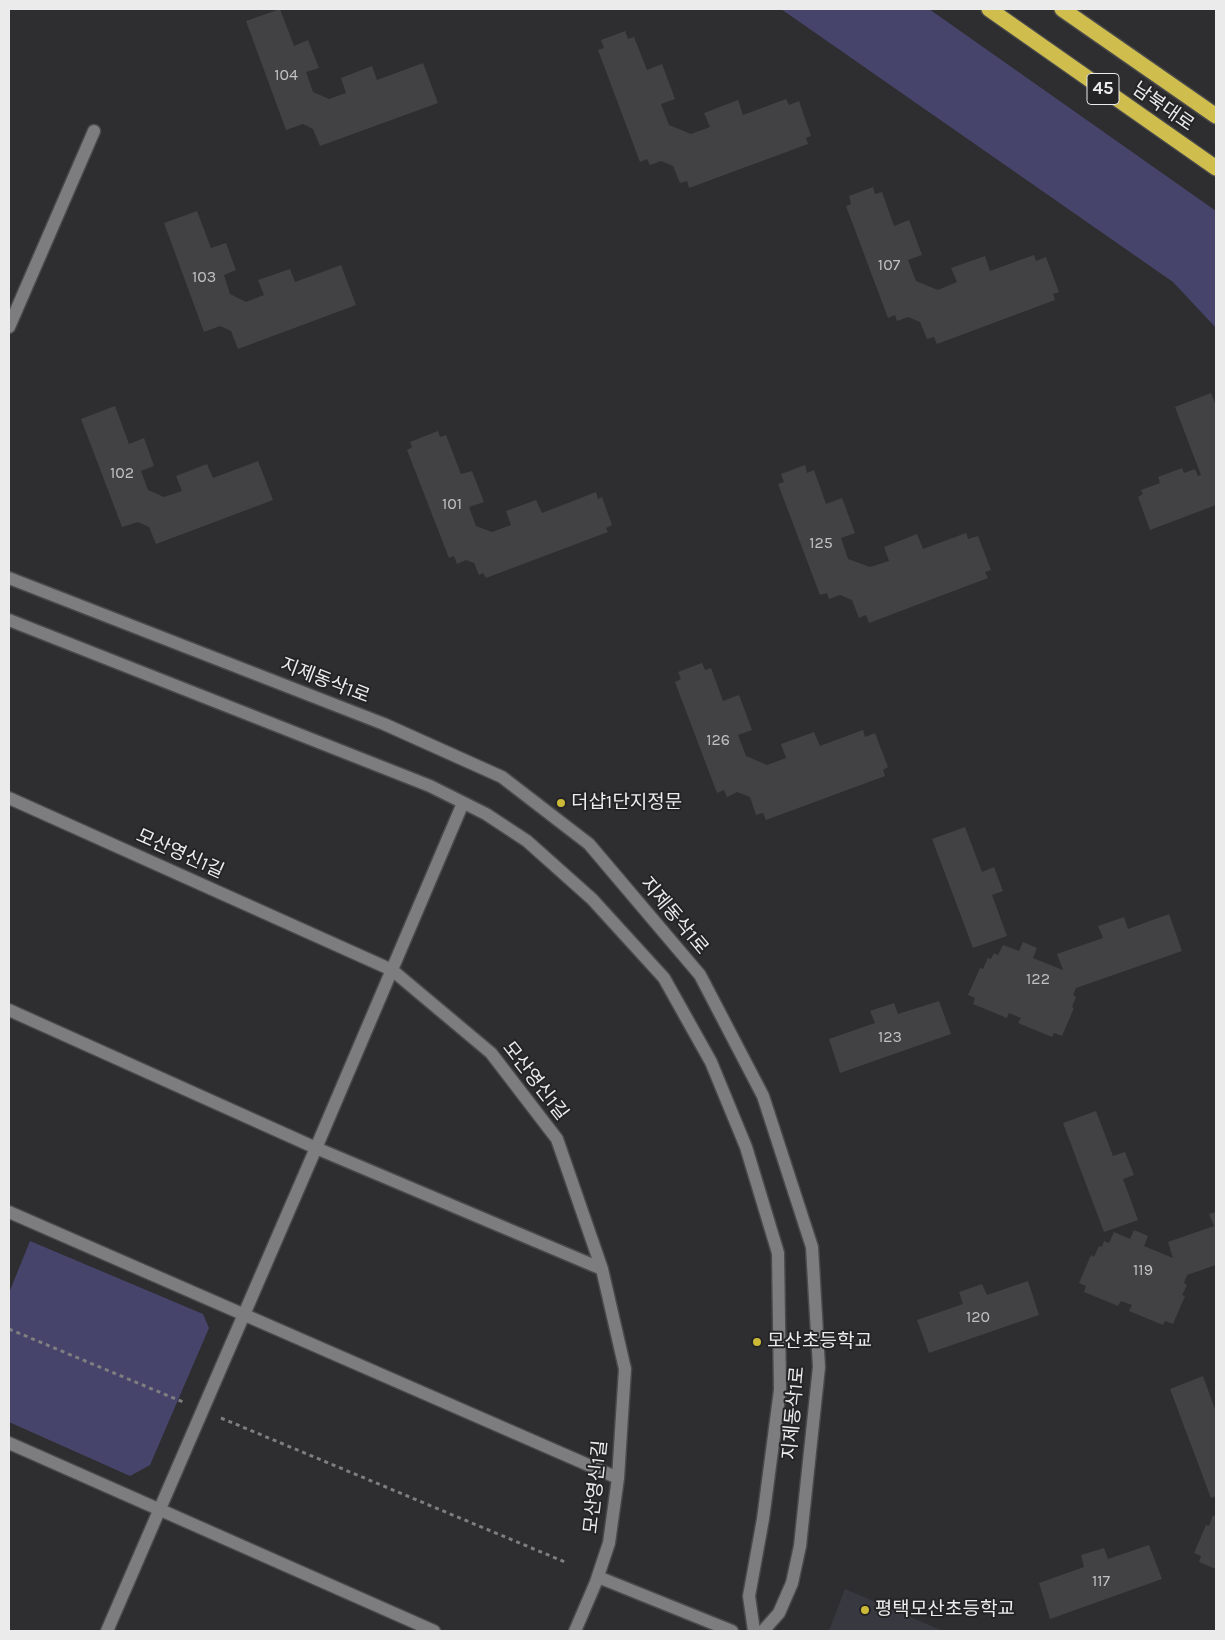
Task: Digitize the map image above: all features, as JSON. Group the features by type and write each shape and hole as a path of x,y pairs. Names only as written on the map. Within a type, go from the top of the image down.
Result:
{"highway":[{"name":"남북대로","path":"990,9 1216,168"},
{"name":"남북대로","path":"1062,9 1216,116"}],"street":[{"path":"9,327 94,131"},
{"name":"지제동삭1로","path":"9,578 384,724 502,778 589,844 700,975 763,1096 812,1247 819,1368 800,1546 792,1583 779,1613 763,1631"},
{"name":"지제동삭1로","path":"9,620 430,786 486,814 527,841 592,899 664,978 710,1062 746,1147 778,1253 780,1390 763,1519 750,1596 754,1631"},
{"name":"모산영신1길","path":"9,798 392,970 491,1053 557,1139 602,1268 625,1369 618,1478 609,1543 598,1577 575,1631"},
{"path":"107,1631 463,803"},
{"path":"9,1010 316,1148 602,1268"},
{"path":"9,1212 618,1478"},
{"path":"9,1443 434,1631"},
{"path":"598,1577 656,1602 732,1631"}],"path":[{"path":"9,1329 565,1562"}],"shaded area":[{"path":"781,9 929,9 1216,211 1216,328 1173,282"},
{"path":"30,1241 203,1314 209,1328 150,1465 130,1476 9,1422 9,1293"},
{"name":"평택모산초등학교","path":"845,1589 943,1631 829,1631"}],"building":[{"path":"280,9 294,46 308,40 319,68 306,72 313,92 329,99 346,93 341,78 372,66 377,80 423,63 438,103 320,146 313,129 303,124 286,130 246,21"},
{"path":"625,31 628,39 634,37 647,70 662,64 675,99 661,104 669,125 691,134 710,127 704,113 738,100 743,115 786,99 789,105 799,101 811,136 806,138 808,144 689,188 687,181 680,183 673,166 661,161 650,165 647,159 640,162 598,50 604,48 601,40"},
{"path":"873,187 875,194 882,192 894,226 909,220 922,255 908,260 916,281 938,290 957,282 951,268 985,256 990,271 1034,255 1036,261 1046,257 1059,292 1053,294 1055,300 937,344 934,337 927,339 920,322 908,317 897,321 895,315 888,318 846,206 851,204 849,196"},
{"path":"197,211 211,248 226,243 236,270 224,275 230,294 246,302 264,295 258,280 290,269 295,282 341,265 356,305 238,349 231,331 220,326 204,332 164,223"},
{"path":"1211,393 1216,406 1216,505 1150,530 1138,497 1143,494 1141,490 1160,483 1158,477 1182,468 1184,473 1195,469 1198,476 1201,475 1175,407"},
{"path":"115,406 129,444 144,438 154,466 141,471 148,490 164,497 182,491 176,476 207,464 213,478 258,461 273,500 156,544 149,527 138,522 122,527 81,419"},
{"path":"438,431 440,437 446,435 461,474 472,471 484,502 469,507 476,526 492,532 511,525 506,511 536,500 542,513 596,492 598,499 602,497 612,525 606,528 608,532 486,578 483,573 479,575 474,563 466,560 457,564 454,556 449,558 407,450 412,447 410,442"},
{"path":"805,465 807,473 814,470 826,504 842,498 855,533 841,538 848,559 870,567 889,561 884,547 917,534 923,549 966,533 968,539 978,536 991,570 985,572 988,578 869,623 866,615 859,618 852,600 840,595 829,599 827,593 820,595 778,484 784,482 781,474"},
{"path":"702,663 705,670 711,668 723,701 739,695 752,730 738,735 746,756 767,765 786,758 781,744 814,732 820,746 863,730 865,737 875,733 888,767 883,770 885,776 766,820 763,813 756,815 750,797 737,792 727,797 724,790 717,793 675,682 681,679 678,672"},
{"path":"965,827 982,872 994,867 1003,891 992,895 1007,936 973,948 932,839"},
{"path":"1169,914 1182,951 1076,988 1073,995 1076,997 1072,1007 1074,1008 1062,1036 1054,1033 1052,1037 1018,1023 1021,1018 1009,1013 1007,1018 973,1004 975,998 968,995 980,968 983,969 988,958 991,959 994,953 998,955 1003,945 1019,951 1023,942 1037,948 1033,958 1063,970 1057,954 1103,938 1098,926 1124,917 1128,929"},
{"path":"939,1001 951,1034 840,1073 829,1039 875,1023 870,1011 894,1003 898,1014"},
{"path":"1096,1111 1113,1156 1125,1152 1134,1175 1123,1179 1138,1220 1104,1232 1063,1123"},
{"path":"1216,1212 1216,1265 1187,1275 1184,1283 1187,1285 1182,1295 1185,1296 1173,1324 1165,1321 1163,1325 1129,1311 1132,1305 1121,1301 1118,1306 1084,1292 1086,1286 1079,1283 1091,1255 1094,1257 1099,1246 1102,1247 1104,1241 1109,1243 1114,1232 1130,1239 1134,1230 1148,1236 1144,1246 1173,1258 1168,1242 1214,1226 1209,1214"},
{"path":"1028,1281 1039,1315 929,1353 917,1320 963,1304 959,1292 982,1284 987,1295"},
{"path":"1203,1376 1216,1412 1216,1496 1211,1498 1170,1389"},
{"path":"1213,1515 1216,1517 1216,1569 1199,1562 1201,1556 1194,1553 1206,1525 1209,1526"},
{"path":"1149,1545 1162,1579 1050,1619 1039,1583 1084,1567 1081,1555 1104,1548 1108,1559"}],"place":[{"name":"더샵1단지정문","path":"561,803"},
{"name":"모산초등학교","path":"757,1342"},
{"name":"평택모산초등학교","path":"865,1610"}]}
